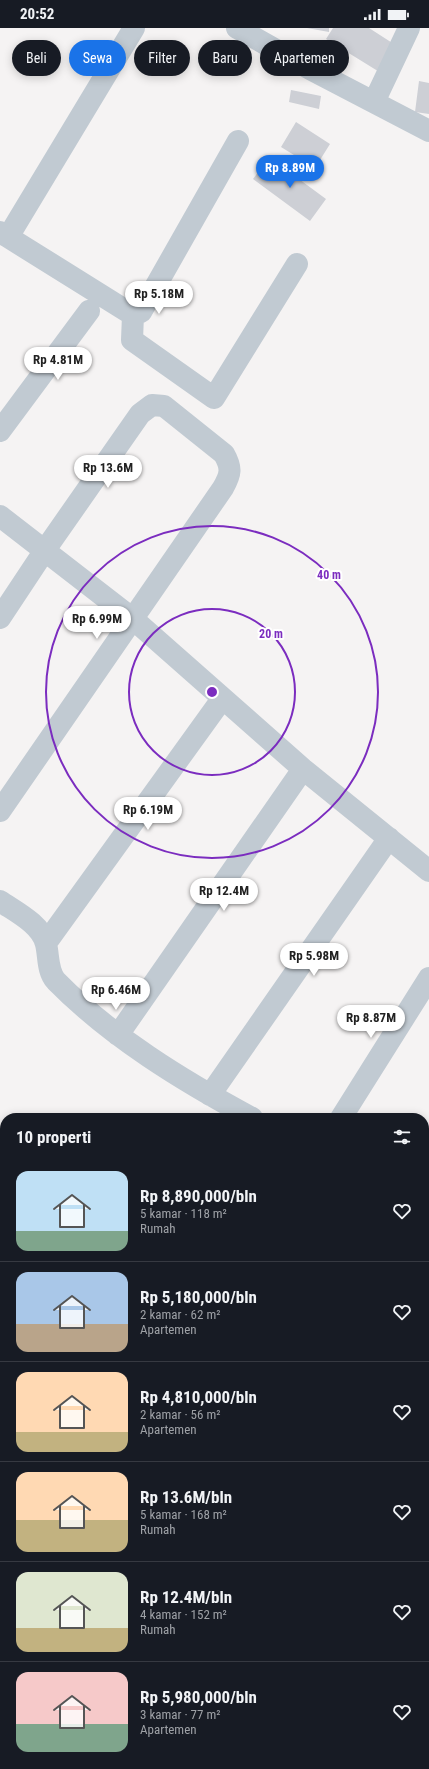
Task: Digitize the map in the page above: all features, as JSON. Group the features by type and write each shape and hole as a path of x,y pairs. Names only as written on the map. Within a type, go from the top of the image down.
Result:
{"street":[{"path":"133,315 4,234 134,28"},
{"path":"238,28 310,69 429,131"},
{"path":"374,102 409,28"},
{"path":"133,315 141,312 238,141"},
{"path":"133,315 132,340 214,398 296,264"},
{"path":"0,431 89,311"},
{"path":"0,618 44,550 140,414 152,405 164,406 224,454 230,465 228,479 0,811"},
{"path":"0,516 133,619 303,769 429,871"},
{"path":"46,943 222,698"},
{"path":"118,1035 303,769"},
{"path":"210,1095 390,838"},
{"path":"0,901 32,923 42,935 46,943 50,968 54,979 118,1035 210,1095 243,1113"},
{"path":"344,1113 429,978"}],"building":[{"path":"307,28 329,28 329,32"},
{"path":"333,28 369,28 397,46 381,73 349,53 349,40 326,39"},
{"path":"419,81 429,83 429,114 415,112"},
{"path":"291,90 321,96 319,109 289,102"},
{"path":"296,122 330,144 315,168 281,147"},
{"path":"269,157 326,199 310,221 253,179"}]}
